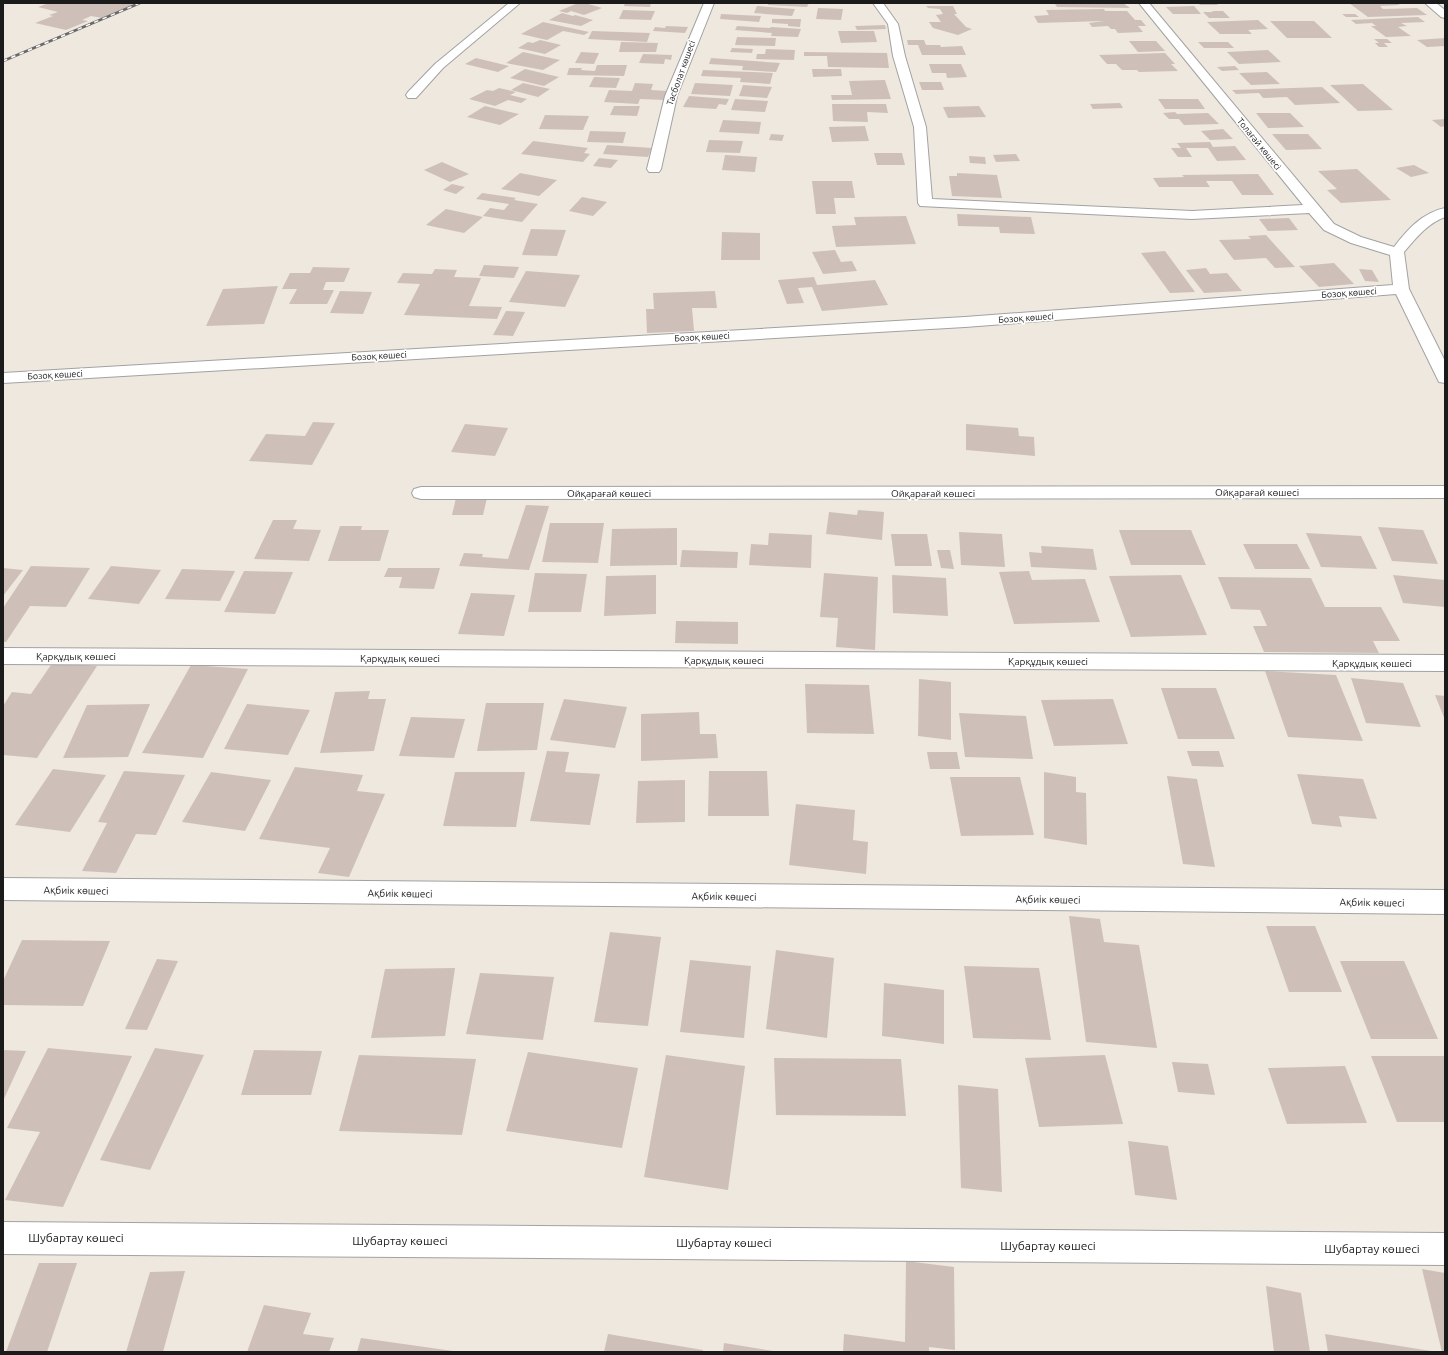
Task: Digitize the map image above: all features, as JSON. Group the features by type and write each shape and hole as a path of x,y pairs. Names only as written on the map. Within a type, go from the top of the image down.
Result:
{"street":[{"path":"412,95 439,66 516,3"},
{"name":"Тасболат көшесі","path":"654,169 671,96 709,3"},
{"path":"878,3 893,24 899,56 920,127 925,203 1192,215 1313,209"},
{"name":"Толағай көшесі","path":"1144,3 1329,227 1356,240 1397,252"},
{"path":"1430,3 1445,15"},
{"path":"1445,212 1438,214 1416,229 1397,252 1401,289 1445,378"},
{"name":"Бозоқ көшесі","path":"3,378 965,322 1401,289"},
{"name":"Ойқарағай көшесі","path":"421,493 1445,492"},
{"name":"Қарқұдық көшесі","path":"3,656 1445,663"},
{"name":"Ақбиік көшесі","path":"3,889 1445,902"},
{"name":"Шубартау көшесі","path":"3,1238 1445,1249"}],"building":[{"path":"49,3 138,3 102,18 91,16 82,20 88,21 66,30 35,23 53,16 49,15 58,12 38,7"},
{"path":"578,3 585,3 602,8 584,15 571,11 567,13 559,11"},
{"path":"625,3 651,3 650,7 624,6"},
{"path":"768,3 809,3 807,7 768,5"},
{"path":"1123,3 1130,8 1057,7 1055,4"},
{"path":"1198,3 1216,3 1218,5 1200,5"},
{"path":"1349,3 1396,3 1400,5 1380,6 1383,9 1417,8 1427,15 1368,17"},
{"path":"757,6 795,9 792,16 754,13"},
{"path":"926,6 953,6 957,14 954,14 966,27 972,29 958,35 933,28 929,22 941,22 936,15 943,14 940,9 928,8"},
{"path":"1194,6 1201,14 1173,14 1166,7"},
{"path":"818,8 843,9 841,20 816,19"},
{"path":"1104,9 1105,11 1127,11 1135,20 1141,20 1146,26 1138,26 1143,32 1118,33 1115,29 1111,29 1108,26 1092,27 1089,23 1104,21 1038,23 1034,16 1049,15 1046,10"},
{"path":"623,10 655,11 651,20 619,19"},
{"path":"1212,11 1223,11 1230,18 1209,18 1203,12 1213,12"},
{"path":"562,13 593,20 581,26 549,20"},
{"path":"721,14 761,16 759,22 720,19"},
{"path":"1342,14 1355,14 1359,17 1346,17"},
{"path":"1418,17 1425,22 1401,23 1407,26 1398,27 1411,36 1386,37 1371,26 1376,26 1372,23 1356,24 1351,20"},
{"path":"772,19 801,19 800,27 788,26 788,24 772,23"},
{"path":"1258,20 1268,29 1248,30 1252,34 1220,34 1207,22"},
{"path":"1270,21 1314,21 1332,38 1287,38"},
{"path":"543,22 589,32 584,35 563,31 547,40 521,34"},
{"path":"885,25 886,29 857,30 855,26"},
{"path":"666,26 688,27 685,33 653,31 655,27 665,28"},
{"path":"737,26 801,29 798,37 771,36 772,33 735,30"},
{"path":"592,31 650,33 647,42 588,39"},
{"path":"838,31 874,31 877,42 841,43"},
{"path":"737,37 776,38 775,46 735,45"},
{"path":"1445,38 1445,46 1427,47 1417,40"},
{"path":"1374,39 1387,39 1392,43 1384,43 1388,47 1379,47 1375,43 1379,43"},
{"path":"540,40 561,45 545,54 518,48 528,42 533,43"},
{"path":"907,40 924,40 926,45 940,45 941,47 962,46 966,55 922,55 918,45 908,45"},
{"path":"1129,41 1156,41 1165,51 1138,52"},
{"path":"621,42 658,43 656,52 619,52"},
{"path":"1198,42 1228,42 1234,48 1204,48"},
{"path":"732,48 753,49 752,53 730,52"},
{"path":"766,49 795,50 794,60 756,59 757,54 765,54"},
{"path":"1268,50 1281,62 1239,64 1227,52"},
{"path":"523,52 560,60 543,70 506,63"},
{"path":"581,52 599,53 594,64 575,63"},
{"path":"804,52 887,53 889,68 828,67 827,56 804,56"},
{"path":"1165,53 1175,64 1171,64 1178,71 1139,72 1137,70 1122,70 1116,64 1107,64 1099,55"},
{"path":"643,54 672,55 671,60 665,59 664,64 639,63"},
{"path":"476,58 509,66 498,72 465,64"},
{"path":"711,58 780,63 776,72 742,70 743,66 709,64"},
{"path":"929,64 961,64 967,77 947,78 946,73 932,73"},
{"path":"597,65 627,65 624,76 567,75 569,68 582,68 581,70 595,71"},
{"path":"1235,66 1239,70 1222,71 1217,67"},
{"path":"525,69 559,77 544,86 510,78"},
{"path":"812,69 841,69 842,76 813,77"},
{"path":"703,70 773,73 770,84 740,82 741,78 701,76"},
{"path":"1267,72 1280,84 1251,85 1239,73"},
{"path":"594,77 620,78 616,88 589,87"},
{"path":"885,80 891,99 832,100 831,95 852,95 849,81"},
{"path":"919,82 941,82 944,90 922,90"},
{"path":"523,83 550,89 538,97 511,90"},
{"path":"635,83 653,84 651,90 668,91 664,100 640,99 638,104 604,102 609,90 632,91"},
{"path":"695,83 733,85 730,96 691,94"},
{"path":"1363,84 1393,110 1358,111 1330,85"},
{"path":"743,85 772,87 767,98 739,96"},
{"path":"1322,87 1340,103 1295,105 1287,97 1263,98 1259,93 1236,94 1232,90"},
{"path":"499,88 516,92 510,95 527,99 521,103 508,100 495,106 469,99 487,90 493,91"},
{"path":"689,96 729,99 726,105 719,104 716,109 683,107"},
{"path":"735,99 768,101 765,112 731,110"},
{"path":"1158,99 1198,99 1205,109 1165,109"},
{"path":"1120,103 1123,108 1093,109 1090,104"},
{"path":"832,104 886,104 888,113 867,112 868,122 833,121"},
{"path":"485,106 519,114 500,125 467,117"},
{"path":"614,106 640,106 637,116 610,115"},
{"path":"979,106 986,117 948,118 943,107"},
{"path":"1175,112 1177,114 1208,113 1219,124 1184,125 1179,119 1169,119 1163,113"},
{"path":"1256,113 1290,113 1304,127 1268,128"},
{"path":"545,115 589,116 583,130 539,129"},
{"path":"1445,119 1445,126 1441,127 1432,120"},
{"path":"723,120 761,122 759,134 719,132"},
{"path":"865,126 869,141 832,142 829,127"},
{"path":"1223,129 1233,139 1210,140 1201,131"},
{"path":"590,131 626,132 623,143 587,142"},
{"path":"771,134 784,135 782,141 769,140"},
{"path":"1272,134 1308,134 1322,149 1286,150"},
{"path":"709,140 743,141 740,153 706,152"},
{"path":"533,141 588,148 584,153 590,154 583,162 521,154"},
{"path":"1210,142 1213,147 1235,146 1246,160 1217,161 1208,148 1186,148 1192,157 1178,157 1171,148 1181,148 1177,143"},
{"path":"607,145 652,148 648,157 603,154"},
{"path":"874,153 902,153 905,165 877,165"},
{"path":"1016,154 1020,161 996,162 993,155"},
{"path":"725,155 757,157 755,172 722,170"},
{"path":"969,156 985,157 986,164 970,163"},
{"path":"599,158 618,160 611,168 593,166"},
{"path":"442,162 469,174 450,182 424,170"},
{"path":"1414,165 1429,173 1411,177 1396,168"},
{"path":"1357,169 1391,200 1341,203 1327,190 1337,189 1318,171"},
{"path":"520,173 557,180 539,196 501,189"},
{"path":"957,173 997,175 1002,198 952,196 949,176 957,176"},
{"path":"1258,174 1274,195 1242,195 1232,181 1206,181 1210,187 1159,187 1153,178 1184,177 1182,175"},
{"path":"812,181 852,181 855,198 834,198 836,214 816,214"},
{"path":"452,184 465,187 456,194 443,190"},
{"path":"482,193 516,198 514,200 538,204 522,222 483,216 490,208 504,210 509,204 476,199"},
{"path":"582,197 607,202 593,216 569,211"},
{"path":"446,209 483,217 464,233 426,225"},
{"path":"957,214 1031,217 1035,234 1000,233 999,227 958,226"},
{"path":"906,216 916,244 836,247 832,226 856,225 854,217"},
{"path":"1289,218 1298,230 1268,231 1259,219"},
{"path":"531,229 566,230 557,256 522,255"},
{"path":"722,232 760,233 760,260 721,260"},
{"path":"1266,235 1295,267 1275,268 1266,258 1234,260 1219,240 1251,239 1248,236"},
{"path":"835,250 841,262 852,261 857,271 823,274 812,252"},
{"path":"1165,251 1195,292 1170,293 1141,253"},
{"path":"1334,263 1354,284 1319,287 1299,266"},
{"path":"484,265 519,267 514,278 479,276"},
{"path":"313,267 350,268 344,282 326,282 323,290 334,290 327,304 289,304 297,289 282,289 290,273 310,273"},
{"path":"1206,268 1210,274 1227,273 1242,291 1204,293 1186,270"},
{"path":"435,269 457,270 454,277 481,278 469,306 502,307 497,319 404,315 420,284 397,283 403,273 432,274"},
{"path":"1359,269 1372,270 1379,282 1365,281"},
{"path":"526,271 580,275 565,307 509,302"},
{"path":"814,277 817,285 875,280 888,305 822,311 812,287 798,288 804,303 787,304 778,280"},
{"path":"278,286 264,324 206,326 223,289"},
{"path":"340,291 372,292 363,314 330,313"},
{"path":"715,291 717,308 692,308 694,331 647,333 646,309 654,309 653,293"},
{"path":"506,311 525,312 513,336 493,335"},
{"path":"313,422 335,423 312,465 249,461 266,434 305,436"},
{"path":"465,424 508,428 495,456 451,452"},
{"path":"966,424 1018,428 1019,436 1034,437 1035,456 966,450"},
{"path":"456,498 487,498 483,515 452,515"},
{"path":"526,505 549,506 529,570 459,566 464,553 483,554 482,557 508,559"},
{"path":"858,510 884,512 882,540 826,534 829,512 857,515"},
{"path":"273,520 297,520 293,529 321,530 309,561 254,559"},
{"path":"550,523 604,523 598,563 542,562"},
{"path":"340,526 362,526 361,530 389,530 380,561 328,561"},
{"path":"1378,527 1423,530 1438,564 1392,561"},
{"path":"677,528 677,565 610,566 612,529"},
{"path":"1119,530 1191,530 1206,565 1131,565"},
{"path":"959,532 1002,534 1005,567 961,565"},
{"path":"769,533 812,535 811,568 749,565 751,544 768,545"},
{"path":"1306,533 1361,536 1377,569 1321,567"},
{"path":"891,534 927,534 932,566 895,566"},
{"path":"1243,544 1297,544 1310,569 1255,569"},
{"path":"1041,546 1093,549 1097,570 1031,567 1029,552 1042,553"},
{"path":"682,550 738,552 737,568 680,567"},
{"path":"937,550 950,550 954,569 941,568"},
{"path":"31,566 90,568 66,607 30,606 6,642 3,642 3,608"},
{"path":"111,566 161,570 139,604 88,599"},
{"path":"3,568 23,570 3,596"},
{"path":"388,568 440,568 434,589 399,588 402,577 384,577"},
{"path":"182,569 235,571 220,601 165,599"},
{"path":"244,571 293,572 275,614 224,612"},
{"path":"1029,571 1032,580 1085,579 1100,622 1014,624 999,572"},
{"path":"535,573 587,574 581,612 528,612"},
{"path":"824,573 878,577 875,650 836,647 838,618 820,617"},
{"path":"656,575 656,614 604,616 606,576"},
{"path":"892,575 946,578 948,616 893,613"},
{"path":"1181,575 1207,635 1131,637 1109,576"},
{"path":"1393,575 1445,580 1445,607 1403,603"},
{"path":"1218,577 1311,578 1325,607 1381,607 1400,641 1373,641 1379,653 1264,652 1253,626 1267,626 1260,610 1231,609"},
{"path":"471,593 515,595 504,636 458,634"},
{"path":"676,621 738,622 738,644 675,643"},
{"path":"53,662 97,666 37,758 3,755 3,706 12,692 31,694"},
{"path":"191,665 248,669 203,758 142,753"},
{"path":"1265,671 1336,675 1363,741 1288,737"},
{"path":"1351,678 1403,683 1421,727 1366,723"},
{"path":"919,679 951,682 951,740 918,736"},
{"path":"805,684 869,685 874,734 807,733"},
{"path":"1161,688 1216,688 1235,739 1178,739"},
{"path":"370,691 368,699 386,699 374,751 320,753 335,692"},
{"path":"1435,695 1445,696 1445,720"},
{"path":"564,699 627,707 615,748 550,740"},
{"path":"1113,699 1128,744 1054,746 1041,700"},
{"path":"486,703 544,703 537,750 477,751"},
{"path":"150,704 128,757 63,758 87,705"},
{"path":"247,704 310,710 288,755 224,749"},
{"path":"699,712 700,734 716,734 718,758 641,761 641,714"},
{"path":"959,713 1026,716 1033,759 965,757"},
{"path":"411,717 465,719 454,758 399,756"},
{"path":"547,751 569,752 565,772 600,774 590,825 530,821"},
{"path":"1187,751 1219,751 1224,767 1192,766"},
{"path":"927,752 957,752 960,769 930,769"},
{"path":"295,767 363,775 357,791 385,794 349,877 318,873 330,848 259,839"},
{"path":"53,769 106,775 70,832 15,825"},
{"path":"124,771 185,775 156,835 136,834 116,873 82,871 107,823 98,822"},
{"path":"709,771 767,771 769,816 708,816"},
{"path":"211,772 271,780 245,831 182,822"},
{"path":"455,772 525,772 516,827 443,826"},
{"path":"1044,772 1076,777 1076,792 1086,793 1087,845 1044,838"},
{"path":"1297,774 1363,779 1377,819 1339,816 1342,827 1312,824"},
{"path":"1167,776 1197,779 1215,867 1183,864"},
{"path":"950,777 1020,777 1034,835 961,836"},
{"path":"685,780 685,822 636,823 638,781"},
{"path":"796,804 855,810 853,840 868,842 866,874 789,865"},
{"path":"1069,916 1100,919 1104,942 1139,945 1157,1048 1086,1042"},
{"path":"1266,926 1315,926 1342,992 1289,992"},
{"path":"610,932 661,937 648,1026 594,1022"},
{"path":"22,940 110,941 83,1006 3,1005 3,981"},
{"path":"776,950 834,958 827,1038 766,1029"},
{"path":"157,959 178,961 147,1030 125,1029"},
{"path":"690,960 751,966 744,1038 680,1032"},
{"path":"1340,961 1404,961 1438,1039 1371,1039"},
{"path":"964,966 1039,968 1051,1040 973,1038"},
{"path":"455,968 445,1036 371,1038 385,969"},
{"path":"480,973 554,977 543,1040 466,1034"},
{"path":"884,983 944,990 944,1044 882,1036"},
{"path":"48,1048 132,1056 63,1207 5,1200 40,1132 7,1128"},
{"path":"155,1048 204,1055 150,1170 100,1160"},
{"path":"3,1050 26,1051 3,1101"},
{"path":"254,1050 322,1051 311,1095 241,1095"},
{"path":"528,1052 638,1068 622,1148 506,1131"},
{"path":"359,1055 476,1059 462,1135 339,1131"},
{"path":"666,1055 745,1066 728,1190 644,1177"},
{"path":"1105,1055 1123,1124 1039,1127 1025,1058"},
{"path":"1371,1056 1445,1056 1445,1122 1397,1122"},
{"path":"774,1058 901,1059 906,1116 776,1115"},
{"path":"1172,1062 1208,1064 1215,1095 1178,1092"},
{"path":"1345,1066 1367,1123 1287,1124 1268,1068"},
{"path":"958,1085 998,1089 1002,1192 961,1188"},
{"path":"1128,1141 1168,1146 1177,1200 1135,1195"},
{"path":"906,1261 954,1267 955,1350 929,1347 929,1352 843,1352 844,1334 905,1342"},
{"path":"39,1263 77,1263 47,1352 6,1352"},
{"path":"1422,1269 1445,1273 1445,1352 1442,1352"},
{"path":"185,1271 163,1352 126,1352 150,1272"},
{"path":"1266,1286 1301,1293 1310,1352 1274,1352"},
{"path":"264,1305 311,1313 303,1334 334,1338 329,1352 247,1352"},
{"path":"608,1334 703,1350 703,1352 604,1352"},
{"path":"1325,1334 1431,1351 1431,1352 1328,1352"},
{"path":"361,1338 453,1351 453,1352 357,1352"},
{"path":"724,1343 773,1351 773,1352 723,1352"}],"railway":[{"path":"3,61 140,3"}]}
